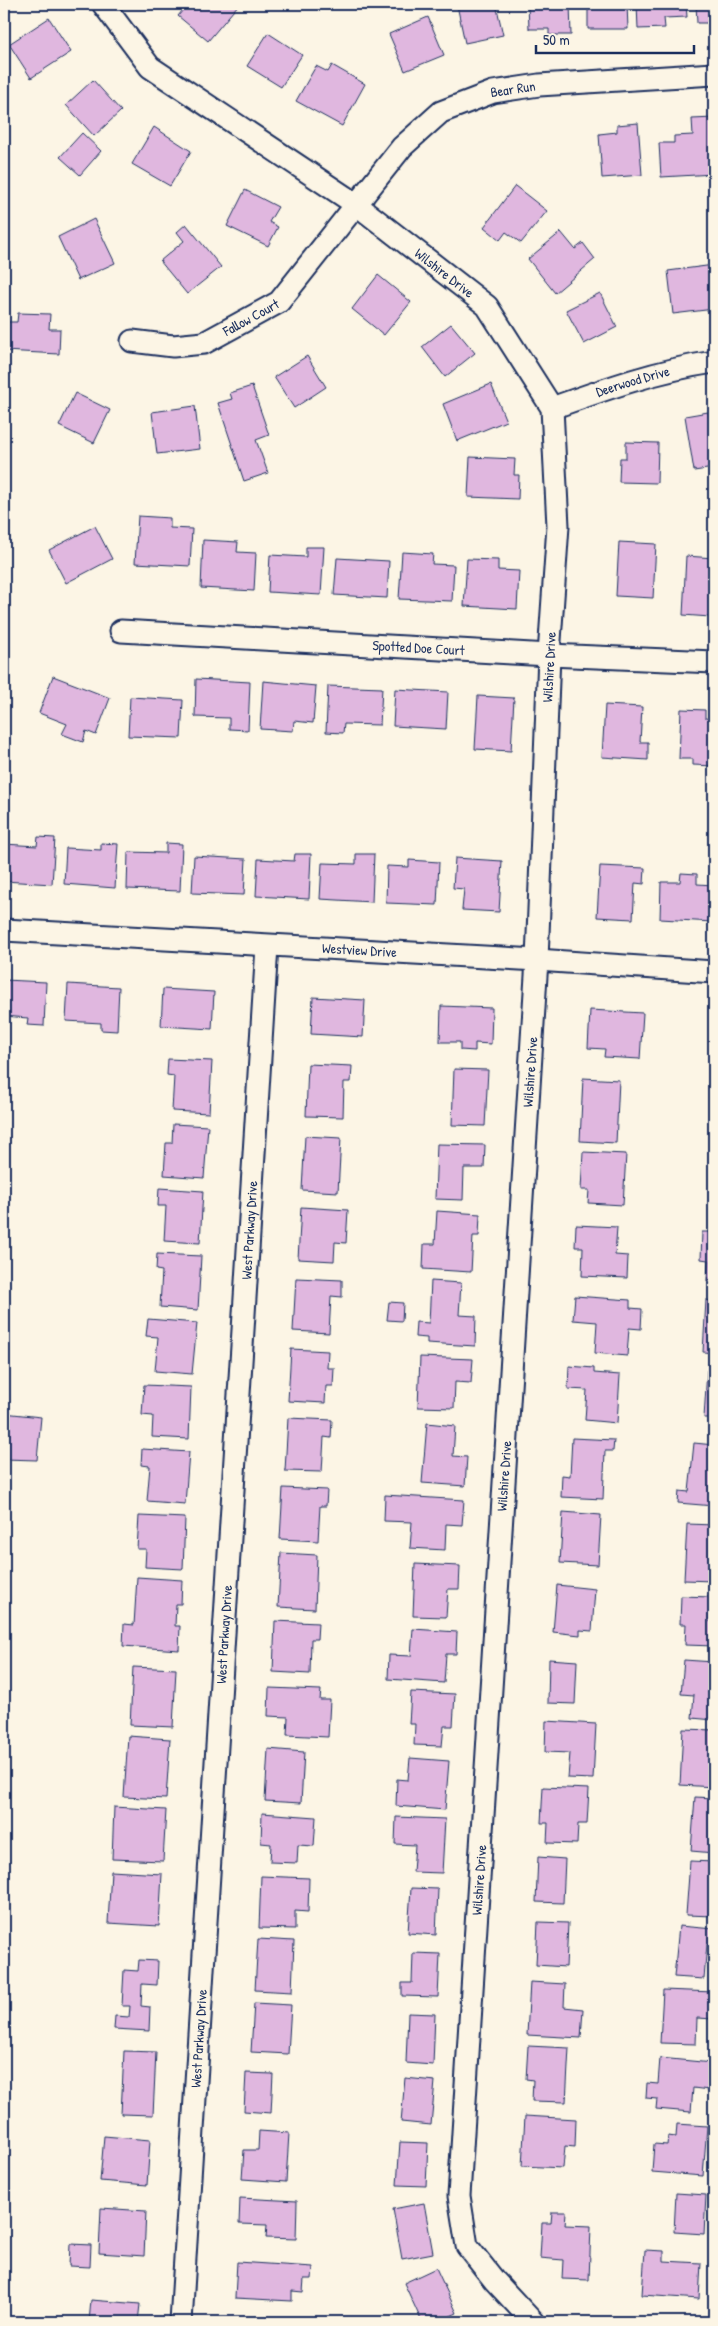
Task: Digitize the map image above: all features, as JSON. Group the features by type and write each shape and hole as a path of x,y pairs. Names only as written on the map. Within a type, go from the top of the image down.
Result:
{"street":[{"name":"Wilshire Drive","path":"103,4 150,67 357,205 487,306 552,408 558,526 549,655 537,960 459,2196 467,2246 494,2280 533,2322"},
{"name":"Bear Run","path":"357,205 402,147 440,112 493,92 539,85 714,74"},
{"name":"Fallow Court","path":"132,341 173,346 204,343 278,302 357,205"},
{"name":"Deerwood Drive","path":"552,408 620,384 682,366 714,362"},
{"name":"Spotted Doe Court","path":"121,631 549,655 714,662"},
{"name":"Westview Drive","path":"4,930 537,960 714,972"},
{"name":"West Parkway Drive","path":"181,2322 267,946"}],"building":[{"path":"188,4 239,4 208,41 178,16"},
{"path":"496,4 503,35 465,43 457,5"},
{"path":"528,4 570,4 571,35 549,35 549,29 529,29"},
{"path":"588,4 627,4 628,29 588,29"},
{"path":"637,4 686,4 687,17 664,18 665,28 638,29"},
{"path":"696,4 714,4 714,23 697,23"},
{"path":"428,17 444,55 405,71 389,34"},
{"path":"49,18 71,52 31,78 9,44"},
{"path":"268,33 302,55 281,87 247,66"},
{"path":"332,65 365,84 342,126 296,101 316,66 328,72"},
{"path":"93,80 121,111 94,136 66,105"},
{"path":"714,118 714,174 661,177 659,143 674,143 674,136 693,135 692,119"},
{"path":"638,123 642,175 602,178 599,134 617,132 617,125"},
{"path":"154,127 191,151 170,186 132,164"},
{"path":"82,133 101,151 80,175 60,157"},
{"path":"515,186 547,211 521,243 506,232 500,240 484,227"},
{"path":"245,190 278,207 269,222 278,227 268,246 227,226"},
{"path":"94,219 115,263 78,280 58,237"},
{"path":"186,224 221,267 187,294 160,261 184,241 177,232"},
{"path":"561,232 575,249 583,243 595,259 555,293 528,259"},
{"path":"714,265 714,309 673,314 668,271"},
{"path":"378,275 411,302 384,335 352,309"},
{"path":"600,293 617,327 584,344 566,310"},
{"path":"18,313 50,314 49,329 60,329 59,354 4,351 4,322 17,322"},
{"path":"451,324 475,353 445,377 422,347"},
{"path":"307,356 326,387 294,408 274,377"},
{"path":"491,384 506,421 457,441 443,404"},
{"path":"252,386 269,435 256,440 268,473 244,481 218,403 232,399 230,393"},
{"path":"75,393 110,410 94,443 59,426"},
{"path":"195,406 200,449 157,454 152,412"},
{"path":"708,412 711,425 714,424 714,468 694,471 685,416"},
{"path":"626,442 658,443 657,483 619,482 620,458 626,458"},
{"path":"470,457 515,459 514,475 519,475 518,499 468,497"},
{"path":"138,516 170,518 170,528 192,529 190,566 135,563"},
{"path":"95,526 112,559 66,583 49,550"},
{"path":"203,540 238,542 237,552 256,553 254,591 201,588"},
{"path":"619,542 656,544 653,598 616,596"},
{"path":"306,547 324,547 321,595 268,592 270,555 306,557"},
{"path":"402,552 433,554 432,564 454,565 452,601 399,599"},
{"path":"686,556 714,558 714,604 710,604 710,617 683,615"},
{"path":"337,558 389,561 387,598 334,595"},
{"path":"467,559 498,560 498,570 519,571 517,609 464,606"},
{"path":"53,676 110,698 96,735 86,731 83,742 62,734 67,724 39,713"},
{"path":"196,679 250,682 248,730 229,729 229,718 195,717"},
{"path":"263,681 316,686 313,723 294,721 293,731 260,729"},
{"path":"328,686 382,688 380,725 344,724 343,733 326,732"},
{"path":"395,689 448,692 446,729 393,726"},
{"path":"478,696 514,698 511,751 475,749"},
{"path":"130,697 183,700 181,738 128,736"},
{"path":"605,705 642,707 640,742 648,742 648,760 602,757"},
{"path":"681,709 705,710 705,718 714,719 714,766 693,765 693,759 679,759"},
{"path":"38,837 55,838 52,884 4,881 4,844 37,846"},
{"path":"101,843 118,844 115,888 64,884 66,848 101,850"},
{"path":"166,843 182,844 180,891 127,889 128,852 166,853"},
{"path":"295,854 311,854 309,899 256,896 258,859 294,861"},
{"path":"356,854 374,854 372,902 320,899 322,863 356,864"},
{"path":"194,856 246,859 244,895 192,893"},
{"path":"455,858 502,861 499,912 462,910 464,889 453,888"},
{"path":"409,860 439,862 437,905 386,903 387,866 409,867"},
{"path":"600,866 645,868 644,884 635,883 633,919 597,917"},
{"path":"681,873 697,874 697,884 714,885 713,922 660,919 661,882 680,882"},
{"path":"4,980 46,982 44,1026 27,1025 28,1018 4,1016"},
{"path":"68,984 119,987 117,1031 101,1030 101,1023 66,1021"},
{"path":"163,989 214,992 212,1029 161,1026"},
{"path":"313,997 365,1000 363,1037 311,1034"},
{"path":"441,1006 492,1008 491,1044 475,1043 475,1051 460,1050 460,1042 440,1042"},
{"path":"590,1010 643,1013 640,1059 604,1057 605,1049 588,1048"},
{"path":"713,1018 714,1065 711,1065"},
{"path":"168,1059 212,1061 209,1113 172,1111 174,1076 167,1075"},
{"path":"308,1064 352,1066 351,1082 344,1082 343,1117 306,1116"},
{"path":"454,1069 488,1070 485,1126 452,1125"},
{"path":"583,1078 619,1080 616,1143 580,1141"},
{"path":"173,1124 208,1126 204,1178 164,1175 166,1143 172,1143"},
{"path":"305,1136 341,1138 338,1192 302,1190"},
{"path":"437,1144 485,1145 484,1168 464,1168 463,1200 435,1199"},
{"path":"583,1152 626,1154 623,1205 588,1203 589,1190 581,1190"},
{"path":"159,1188 203,1191 200,1243 164,1241 166,1206 158,1206"},
{"path":"301,1207 348,1210 346,1243 335,1242 334,1261 298,1259"},
{"path":"437,1211 480,1214 479,1236 473,1236 471,1272 423,1269 424,1244 435,1244"},
{"path":"576,1225 617,1227 615,1255 628,1256 627,1278 582,1276 583,1247 575,1247"},
{"path":"702,1232 714,1232 714,1281 707,1281 708,1260 701,1259"},
{"path":"157,1254 201,1256 198,1310 160,1307 162,1271 156,1270"},
{"path":"296,1278 342,1280 342,1297 331,1296 329,1333 293,1331"},
{"path":"431,1281 461,1283 459,1315 476,1316 475,1346 427,1343 427,1338 415,1337 416,1322 429,1323"},
{"path":"575,1296 630,1300 630,1308 642,1309 641,1329 629,1328 627,1356 595,1353 597,1322 573,1320"},
{"path":"706,1300 714,1301 714,1353 703,1352"},
{"path":"389,1302 403,1303 402,1321 387,1320"},
{"path":"148,1319 197,1323 192,1374 155,1371 158,1337 146,1336"},
{"path":"291,1349 328,1351 327,1368 334,1368 333,1386 326,1386 325,1403 288,1401"},
{"path":"420,1357 473,1359 471,1383 455,1382 454,1408 418,1407"},
{"path":"569,1366 594,1368 594,1373 620,1375 617,1423 585,1420 587,1390 568,1389"},
{"path":"707,1370 714,1371 714,1418 704,1418"},
{"path":"144,1385 191,1387 189,1439 152,1437 153,1416 142,1415"},
{"path":"4,1413 41,1417 37,1460 4,1459"},
{"path":"288,1418 332,1420 331,1438 324,1437 322,1472 285,1471"},
{"path":"427,1423 455,1426 453,1456 467,1457 465,1486 422,1483"},
{"path":"572,1438 614,1440 613,1451 605,1451 603,1499 561,1497 562,1475 570,1476"},
{"path":"694,1443 714,1445 714,1506 678,1503 679,1491 689,1492"},
{"path":"142,1449 189,1452 185,1504 147,1501 150,1466 141,1465"},
{"path":"283,1488 327,1490 326,1506 320,1506 318,1541 280,1539"},
{"path":"385,1495 464,1500 462,1525 446,1524 445,1550 410,1548 412,1522 384,1521"},
{"path":"563,1512 601,1515 598,1565 560,1563"},
{"path":"139,1516 185,1518 183,1569 145,1567 146,1549 137,1549"},
{"path":"687,1524 714,1525 713,1581 684,1580"},
{"path":"281,1553 317,1555 315,1609 278,1607"},
{"path":"415,1564 460,1566 459,1589 448,1589 446,1617 413,1616"},
{"path":"137,1577 182,1580 181,1604 176,1604 175,1626 180,1626 179,1650 123,1646 124,1624 134,1625"},
{"path":"557,1585 595,1589 592,1631 580,1630 580,1635 553,1632"},
{"path":"681,1596 711,1597 710,1622 714,1622 714,1646 685,1645 686,1624 680,1624"},
{"path":"275,1621 318,1623 317,1639 311,1639 310,1674 273,1672"},
{"path":"413,1629 457,1632 456,1654 446,1654 444,1683 388,1679 389,1655 411,1656"},
{"path":"549,1659 577,1661 575,1704 548,1703"},
{"path":"684,1660 714,1662 714,1720 692,1718 694,1695 681,1694"},
{"path":"133,1667 176,1669 173,1727 130,1725"},
{"path":"269,1688 321,1690 320,1700 330,1700 328,1737 287,1735 288,1717 268,1716"},
{"path":"411,1692 455,1694 453,1726 444,1726 442,1746 414,1745 415,1724 409,1724"},
{"path":"546,1721 596,1724 593,1779 568,1778 570,1753 545,1752"},
{"path":"683,1729 714,1730 714,1787 680,1785"},
{"path":"128,1736 170,1739 166,1799 124,1797"},
{"path":"268,1749 304,1752 301,1803 265,1801"},
{"path":"410,1758 449,1761 445,1810 396,1806 397,1779 408,1780"},
{"path":"543,1787 589,1789 587,1824 578,1824 577,1844 547,1843 548,1823 541,1823"},
{"path":"695,1797 714,1798 714,1853 691,1851"},
{"path":"114,1807 166,1810 163,1861 112,1859"},
{"path":"262,1813 316,1817 314,1846 298,1845 297,1863 270,1862 271,1844 261,1843"},
{"path":"396,1817 445,1819 442,1873 413,1872 415,1845 395,1844"},
{"path":"538,1857 565,1859 563,1903 536,1902"},
{"path":"690,1861 714,1862 714,1916 686,1915"},
{"path":"111,1871 162,1874 159,1926 108,1923"},
{"path":"261,1876 309,1878 308,1912 295,1911 295,1929 259,1928"},
{"path":"411,1888 438,1889 436,1935 408,1933"},
{"path":"538,1922 568,1923 566,1967 536,1965"},
{"path":"679,1926 714,1929 714,1945 707,1944 704,1979 674,1977"},
{"path":"258,1939 294,1941 292,1992 255,1990"},
{"path":"413,1953 440,1954 438,1997 402,1996 402,1983 412,1983"},
{"path":"139,1960 158,1961 157,1985 142,1984 141,2006 150,2007 149,2031 114,2029 115,2016 129,2017 130,2006 122,2006 124,1970 138,1971"},
{"path":"530,1982 565,1984 564,2007 583,2009 581,2038 527,2035"},
{"path":"663,1990 714,1992 714,2019 697,2018 696,2044 660,2043"},
{"path":"254,2003 291,2005 288,2054 251,2052"},
{"path":"408,2013 435,2014 433,2065 406,2063"},
{"path":"528,2046 569,2048 566,2102 532,2101 533,2080 526,2079"},
{"path":"124,2051 156,2052 153,2115 121,2114"},
{"path":"660,2058 712,2063 709,2090 693,2088 691,2112 656,2109 657,2099 646,2098 647,2083 658,2084"},
{"path":"246,2073 273,2074 271,2113 244,2111"},
{"path":"405,2078 435,2081 431,2125 401,2122"},
{"path":"525,2116 576,2119 575,2147 565,2146 563,2168 522,2166"},
{"path":"677,2124 707,2126 703,2176 652,2172 654,2144 667,2145 668,2136 676,2137"},
{"path":"259,2131 289,2133 286,2182 242,2179 244,2150 258,2150"},
{"path":"104,2136 150,2140 147,2185 100,2181"},
{"path":"400,2142 428,2143 426,2186 397,2185"},
{"path":"676,2193 706,2195 704,2234 674,2232"},
{"path":"240,2198 297,2201 296,2239 266,2238 267,2225 239,2224"},
{"path":"424,2203 433,2253 402,2259 393,2209"},
{"path":"101,2208 146,2211 144,2256 99,2253"},
{"path":"552,2212 566,2212 565,2225 591,2226 589,2280 562,2279 563,2260 540,2258 542,2223 551,2223"},
{"path":"70,2244 91,2245 90,2267 69,2266"},
{"path":"645,2250 664,2251 664,2261 701,2263 699,2299 642,2295"},
{"path":"237,2262 313,2267 312,2279 304,2279 303,2292 292,2291 292,2301 235,2298"},
{"path":"436,2268 457,2313 437,2322 422,2322 404,2283"},
{"path":"91,2300 140,2304 138,2322 89,2322"},
{"path":"286,2318 287,2322 234,2322"}]}
